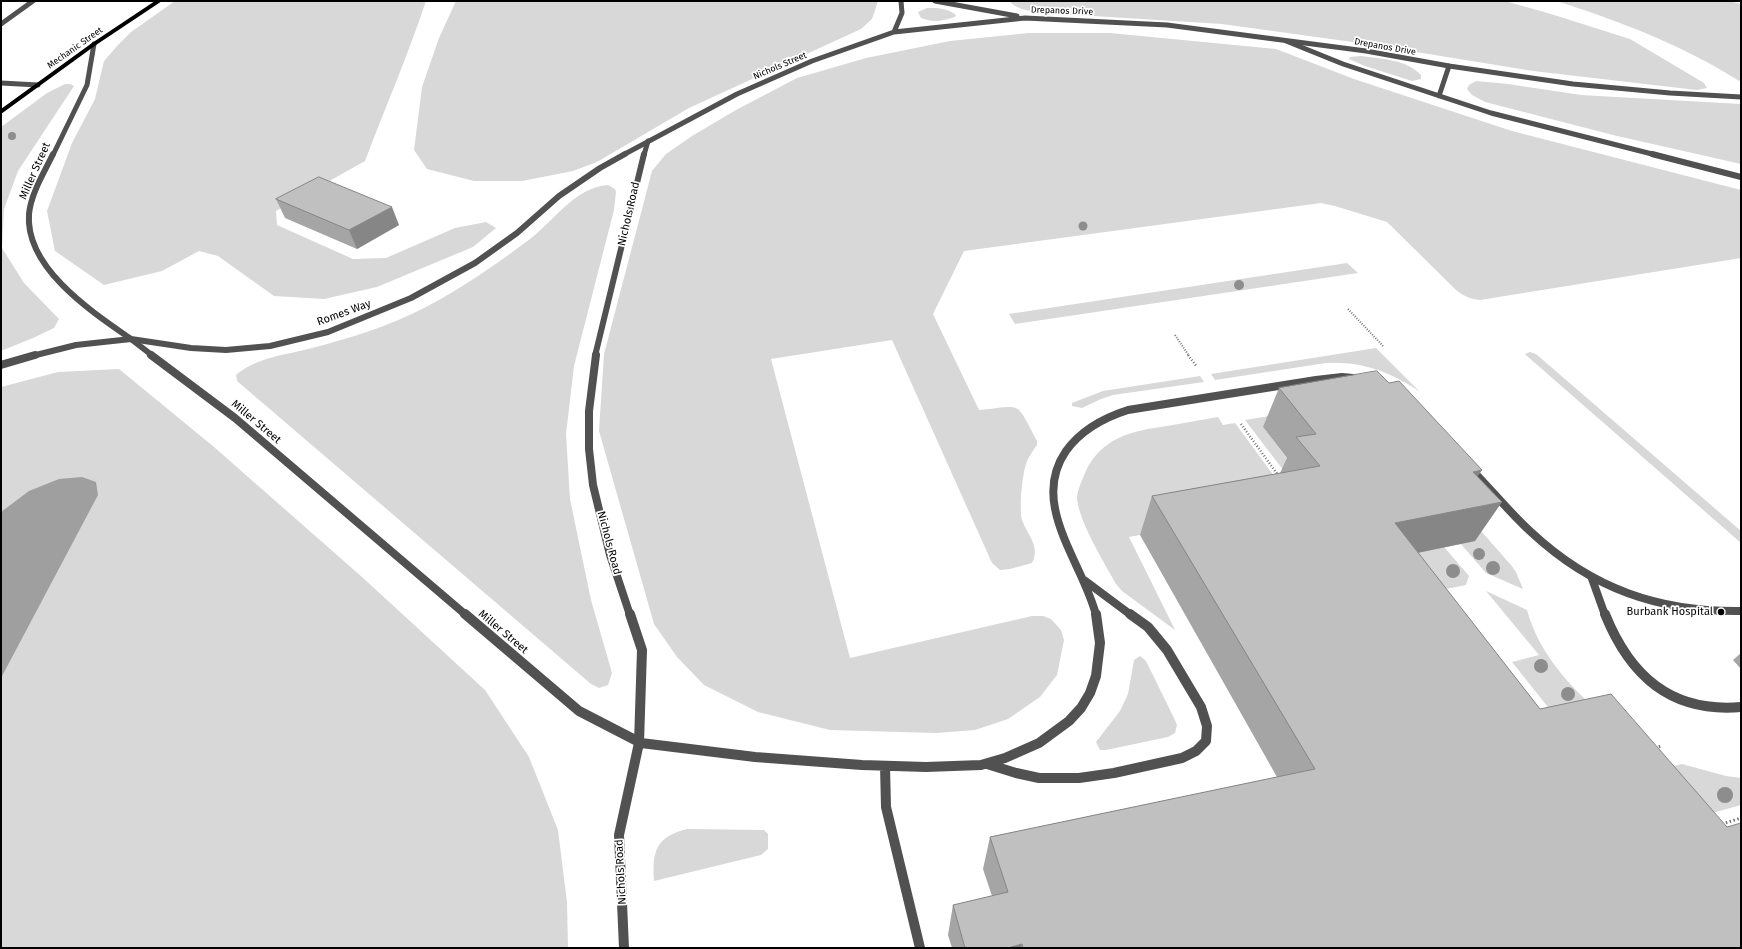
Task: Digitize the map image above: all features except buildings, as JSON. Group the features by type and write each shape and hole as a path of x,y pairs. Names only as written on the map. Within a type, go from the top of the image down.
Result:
{"main road":[{"name":"Mechanic Street","path":"1,112 94,44 160,1"}],"street":[{"path":"1,24 33,1"},
{"path":"894,32 901,16 901,1"},
{"name":"Drepanos Drive","path":"935,1 1025,18 1168,25 1366,51 1449,66 1573,84 1670,94 1741,97"},
{"name":"Drepanos Drive","path":"894,32 1025,18"},
{"name":"Nichols Street","path":"648,141 737,94 775,77 812,61 894,32"},
{"path":"1286,41 1343,64 1439,96 1540,126 1741,177"},
{"name":"Miller Street","path":"94,44 87,85 32,198 29,213 28,232 37,252 62,286 94,313 131,339 235,418 579,711 639,743"},
{"path":"1439,96 1449,66"},
{"path":"1,83 38,85"},
{"name":"Romes Way","path":"1,365 37,354 76,345 131,339 191,348 226,350 297,340 328,332 412,298 475,263 517,233 571,187 600,168 648,141"},
{"name":"Nichols Road","path":"624,948 619,834 639,743 642,650 610,555 593,484 589,449 589,411 595,357 637,179 648,141"},
{"path":"639,743 725,755 934,768 987,764 1023,751 1048,738 1071,719 1088,698 1096,678 1101,649 1095,610 1059,525 1052,485 1056,469 1063,454 1071,443 1097,422 1114,414 1128,410 1316,380 1342,377 1363,380"},
{"path":"1463,460 1532,532 1555,552 1591,576 1637,598 1669,607 1721,612 1741,611"},
{"path":"1591,576 1619,645 1644,677 1662,691 1679,700 1698,706 1741,708"},
{"path":"987,764 1019,774 1046,779 1081,778 1182,758 1196,750 1206,740 1207,726 1200,707 1168,650 1148,627 1083,580"},
{"path":"885,766 886,807 920,948"}],"path":[{"path":"1348,309 1384,346"},
{"path":"1175,335 1198,369"},
{"path":"1240,423 1279,476"},
{"path":"1654,748 1661,746"},
{"path":"1720,824 1741,818"}],"shaded area":[{"path":"175,1 426,1 365,161 276,211 277,225 353,259 386,258 455,228 486,222 496,228 473,247 377,287 324,299 274,296 218,256 199,251 162,271 104,285 55,251 47,211 72,143 95,99 104,61 131,32"},
{"path":"456,1 878,1 872,19 861,29 689,108 597,162 573,171 522,181 474,181 427,169 414,150 422,87 439,38"},
{"path":"1009,1 1505,1 1630,39 1704,83 1707,88 1697,90 1533,71 1367,44 1222,24 1045,13 1021,9"},
{"path":"1556,1 1729,1 1741,4 1741,82 1674,46 1628,26"},
{"path":"927,8 938,8 956,15 955,17 946,20 930,21 921,18 918,12"},
{"path":"1029,33 1110,33 1276,49 1354,79 1512,131 1741,190 1741,258 1476,300 1455,289 1387,222 1321,203 964,251 933,314 979,410 1004,407 1016,408 1025,418 1037,441 1037,445 1026,464 1022,484 1021,500 1022,520 1034,546 1035,552 1032,563 1000,570 992,563 892,340 771,359 850,658 1032,616 1043,616 1051,619 1061,630 1064,640 1057,675 1040,697 1008,719 975,730 936,733 830,730 758,712 704,685 677,657 654,624 599,431 604,354 652,171 666,154 692,136 736,110 797,78 866,58 950,41"},
{"path":"1361,56 1401,63 1415,70 1421,75 1421,79 1412,81 1365,66 1349,59 1350,57"},
{"path":"1476,81 1508,84 1581,95 1741,104 1741,164 1617,136 1485,102 1472,95 1467,89 1469,85"},
{"path":"65,84 74,86 18,171 4,209 2,248 24,283 59,319 54,328 1,351 1,127 47,93"},
{"path":"608,185 615,189 616,192 614,210 574,366 566,434 570,499 591,600 612,673 608,685 599,688 591,684 237,381 236,375 262,360 355,336 384,326 426,307 466,284 518,248 539,232 575,198 596,187"},
{"path":"1347,263 1358,273 1015,324 1009,314"},
{"path":"1376,348 1420,392 1398,379 1376,369 1352,364 1326,363 1215,380 1211,374"},
{"path":"1530,352 1536,354 1741,531 1741,543 1525,354"},
{"path":"119,369 214,447 362,577 485,690 529,757 558,830 567,902 568,948 1,948 1,387 58,372"},
{"path":"1200,376 1204,382 1113,395 1082,408 1072,406 1072,403 1103,391"},
{"path":"1348,403 1375,411 1511,565 1516,572 1523,589 1486,573 1460,543 1475,541 1263,427 1298,473 1287,475 1245,420"},
{"path":"1218,417 1223,425 1235,423 1277,480 1140,535 1129,537 1175,630 1122,591 1116,584 1087,531 1079,509 1077,499 1078,492 1085,473 1092,461 1100,451 1119,438 1142,430"},
{"path":"82,477 96,482 98,495 1,678 1,512 29,491 59,479"},
{"path":"1444,547 1469,576 1466,585 1426,593 1372,562"},
{"path":"1486,591 1527,610 1539,641 1557,668 1579,693 1603,716 1567,731 1512,662 1539,655"},
{"path":"1140,656 1146,661 1174,718 1177,725 1175,733 1168,737 1100,750 1096,742 1120,711 1128,694 1134,660"},
{"path":"1682,764 1726,776 1741,778 1741,805 1705,815 1664,768"},
{"path":"687,829 764,830 768,834 768,849 761,855 654,881 654,861 655,853 658,847 668,836"}],"place":[{"name":"Burbank Hospital","path":"1721,612"}]}
